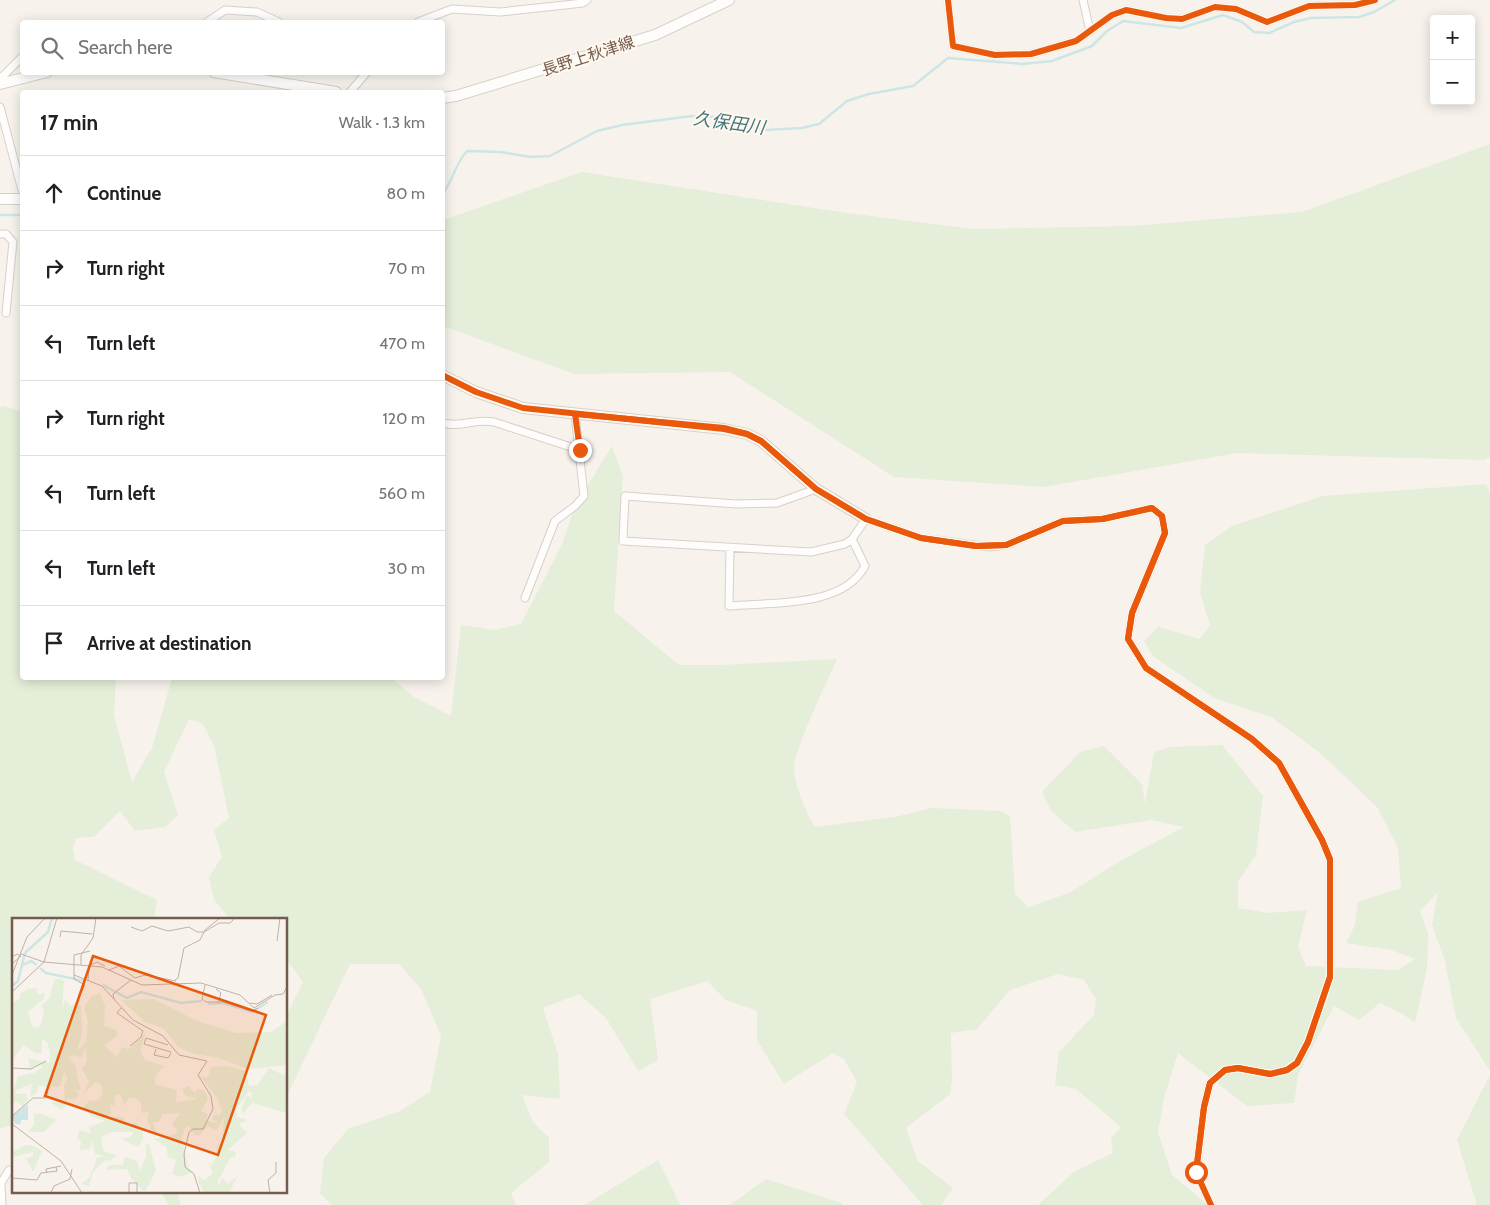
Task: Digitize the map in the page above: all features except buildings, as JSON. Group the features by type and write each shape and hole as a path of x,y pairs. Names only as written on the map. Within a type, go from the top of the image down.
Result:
{"street":[{"path":"423,20 452,9 500,12 582,4 587,0"},
{"name":"長野上秋津線","path":"445,97 531,74 655,35 729,0"},
{"path":"948,0 953,46 995,55 1031,54 1076,41 1112,15 1126,10 1166,18 1182,19 1214,7 1236,9 1268,22 1309,6 1355,6 1375,0"},
{"path":"1083,0 1090,31"},
{"path":"210,20 225,10 257,12 275,20"},
{"path":"0,79 20,59"},
{"path":"0,84 35,75"},
{"path":"232,75 324,90"},
{"path":"352,90 364,75"},
{"path":"0,107 20,182"},
{"path":"0,199 20,199"},
{"path":"0,234 6,234 12,242 6,313"},
{"path":"445,376 502,402 523,408 724,428 747,434 761,441 816,489 866,519 921,538 990,547 1006,545 1063,521 1102,519 1152,508 1162,516 1165,533 1132,613 1128,639 1146,668 1252,739 1279,763 1322,840 1330,860 1330,977 1308,1042 1297,1063 1287,1070 1270,1074 1238,1068 1225,1070 1210,1083 1204,1107 1196,1172 1211,1205"},
{"path":"524,598 555,521 575,506 584,496 575,414"},
{"path":"445,424 458,426 480,420 494,422 580,450"},
{"path":"816,489 777,503 747,504 625,496 622,541 811,552 829,549 852,539 866,519"},
{"path":"730,548 730,606 830,596 847,587 861,574 865,566 852,539"},
{"path":"2,1205 2,1183 9,1170"}],"green space":[{"path":"1490,144 1490,457 1484,460 1237,453 1044,487 894,477 730,372 574,374 445,327 445,219 582,172 840,212 973,229 1132,226 1302,212"},
{"path":"4,406 20,411 20,680 116,680 114,715 132,782 152,748 171,680 393,680 414,697 451,716 461,625 495,630 521,624 562,544 575,506 612,446 623,476 614,611 679,665 722,665 837,659 819,698 795,760 796,784 815,827 895,817 932,808 1001,811 1010,816 1015,894 1028,907 1069,893 1120,861 1184,827 1151,820 1075,832 1051,811 1042,792 1080,752 1104,746 1142,784 1145,804 1154,752 1170,747 1222,745 1263,796 1256,855 1238,881 1238,908 1268,913 1307,910 1298,947 1306,966 1398,970 1415,959 1391,950 1346,943 1355,925 1358,902 1401,888 1398,848 1377,807 1319,752 1271,717 1214,698 1153,656 1144,641 1158,627 1200,639 1210,625 1200,593 1205,545 1232,526 1323,496 1486,484 1490,492 1490,1071 1456,1018 1445,961 1432,925 1438,892 1420,911 1428,934 1427,968 1415,1023 1403,1014 1380,1003 1359,1020 1334,1006 1298,1075 1294,1103 1247,1106 1178,1053 1164,1098 1158,1132 1172,1175 1208,1205 1038,1205 1074,1172 1113,1153 1111,1138 1121,1127 1076,1089 1055,1085 1059,1052 1094,1015 1096,999 1084,980 1058,974 1010,990 977,1029 951,1033 952,1081 950,1094 906,1128 918,1161 953,1188 941,1205 923,1205 844,1114 857,1082 844,1059 833,1053 784,1084 757,1040 757,1011 726,1000 707,981 650,999 658,1060 638,1071 606,1018 579,994 543,1008 558,1054 560,1099 522,1095 533,1122 549,1138 549,1162 511,1193 516,1205 332,1205 320,1194 324,1158 348,1129 400,1111 430,1092 441,1036 421,989 399,964 350,964 288,1094 288,1013 303,982 288,962 288,918 229,918 214,900 209,877 222,857 214,830 229,818 214,745 203,724 189,719 164,772 178,815 165,827 135,831 120,811 94,837 76,838 73,849 75,860 157,900 154,918 12,918 12,1125 0,1128 0,407"},
{"path":"1490,1075 1490,1205 1477,1205 1457,1140"},
{"path":"658,1160 680,1205 585,1205"},
{"path":"766,1179 842,1203 843,1205 730,1205"},
{"path":"162,1192 178,1192 180,1205 168,1205"}],"waterway":[{"name":"久保田川","path":"445,190 467,151 501,152 531,157 550,156 597,131 622,125 692,116 714,117 765,130 802,128 819,124 847,101 869,94 913,86 948,58 1023,64 1052,61 1092,46 1107,31 1123,21 1181,28 1223,15 1242,22 1254,32 1269,33 1294,22 1311,18 1359,17 1374,12 1395,0"},
{"name":"久保田川","path":"0,215 20,215"}],"cycle path":[{"path":"948,0 953,46 995,55 1031,54 1076,41 1112,15 1126,10 1166,18 1182,19 1215,7 1236,9 1267,22 1309,6 1355,5 1375,0"},
{"path":"445,376 476,392 523,408 724,429 747,434 761,441 816,489 866,519 921,538 976,546 1006,545 1063,521 1103,519 1152,508 1162,516 1165,533 1132,613 1128,639 1146,668 1252,739 1279,763 1322,840 1330,859 1330,977 1308,1042 1297,1063 1287,1070 1270,1074 1238,1068 1225,1070 1210,1083 1204,1107 1196,1172 1211,1205"}],"route":[{"path":"580,450 575,414 724,428 747,434 761,441 816,489 866,519 921,538 976,546 1006,545 1063,521 1102,519 1152,508 1162,516 1165,533 1132,613 1128,639 1146,668 1252,739 1279,763 1304,805 1330,860 1330,977 1308,1042 1297,1063 1287,1070 1270,1074 1238,1068 1225,1070 1210,1083 1204,1107 1196,1172"}]}
